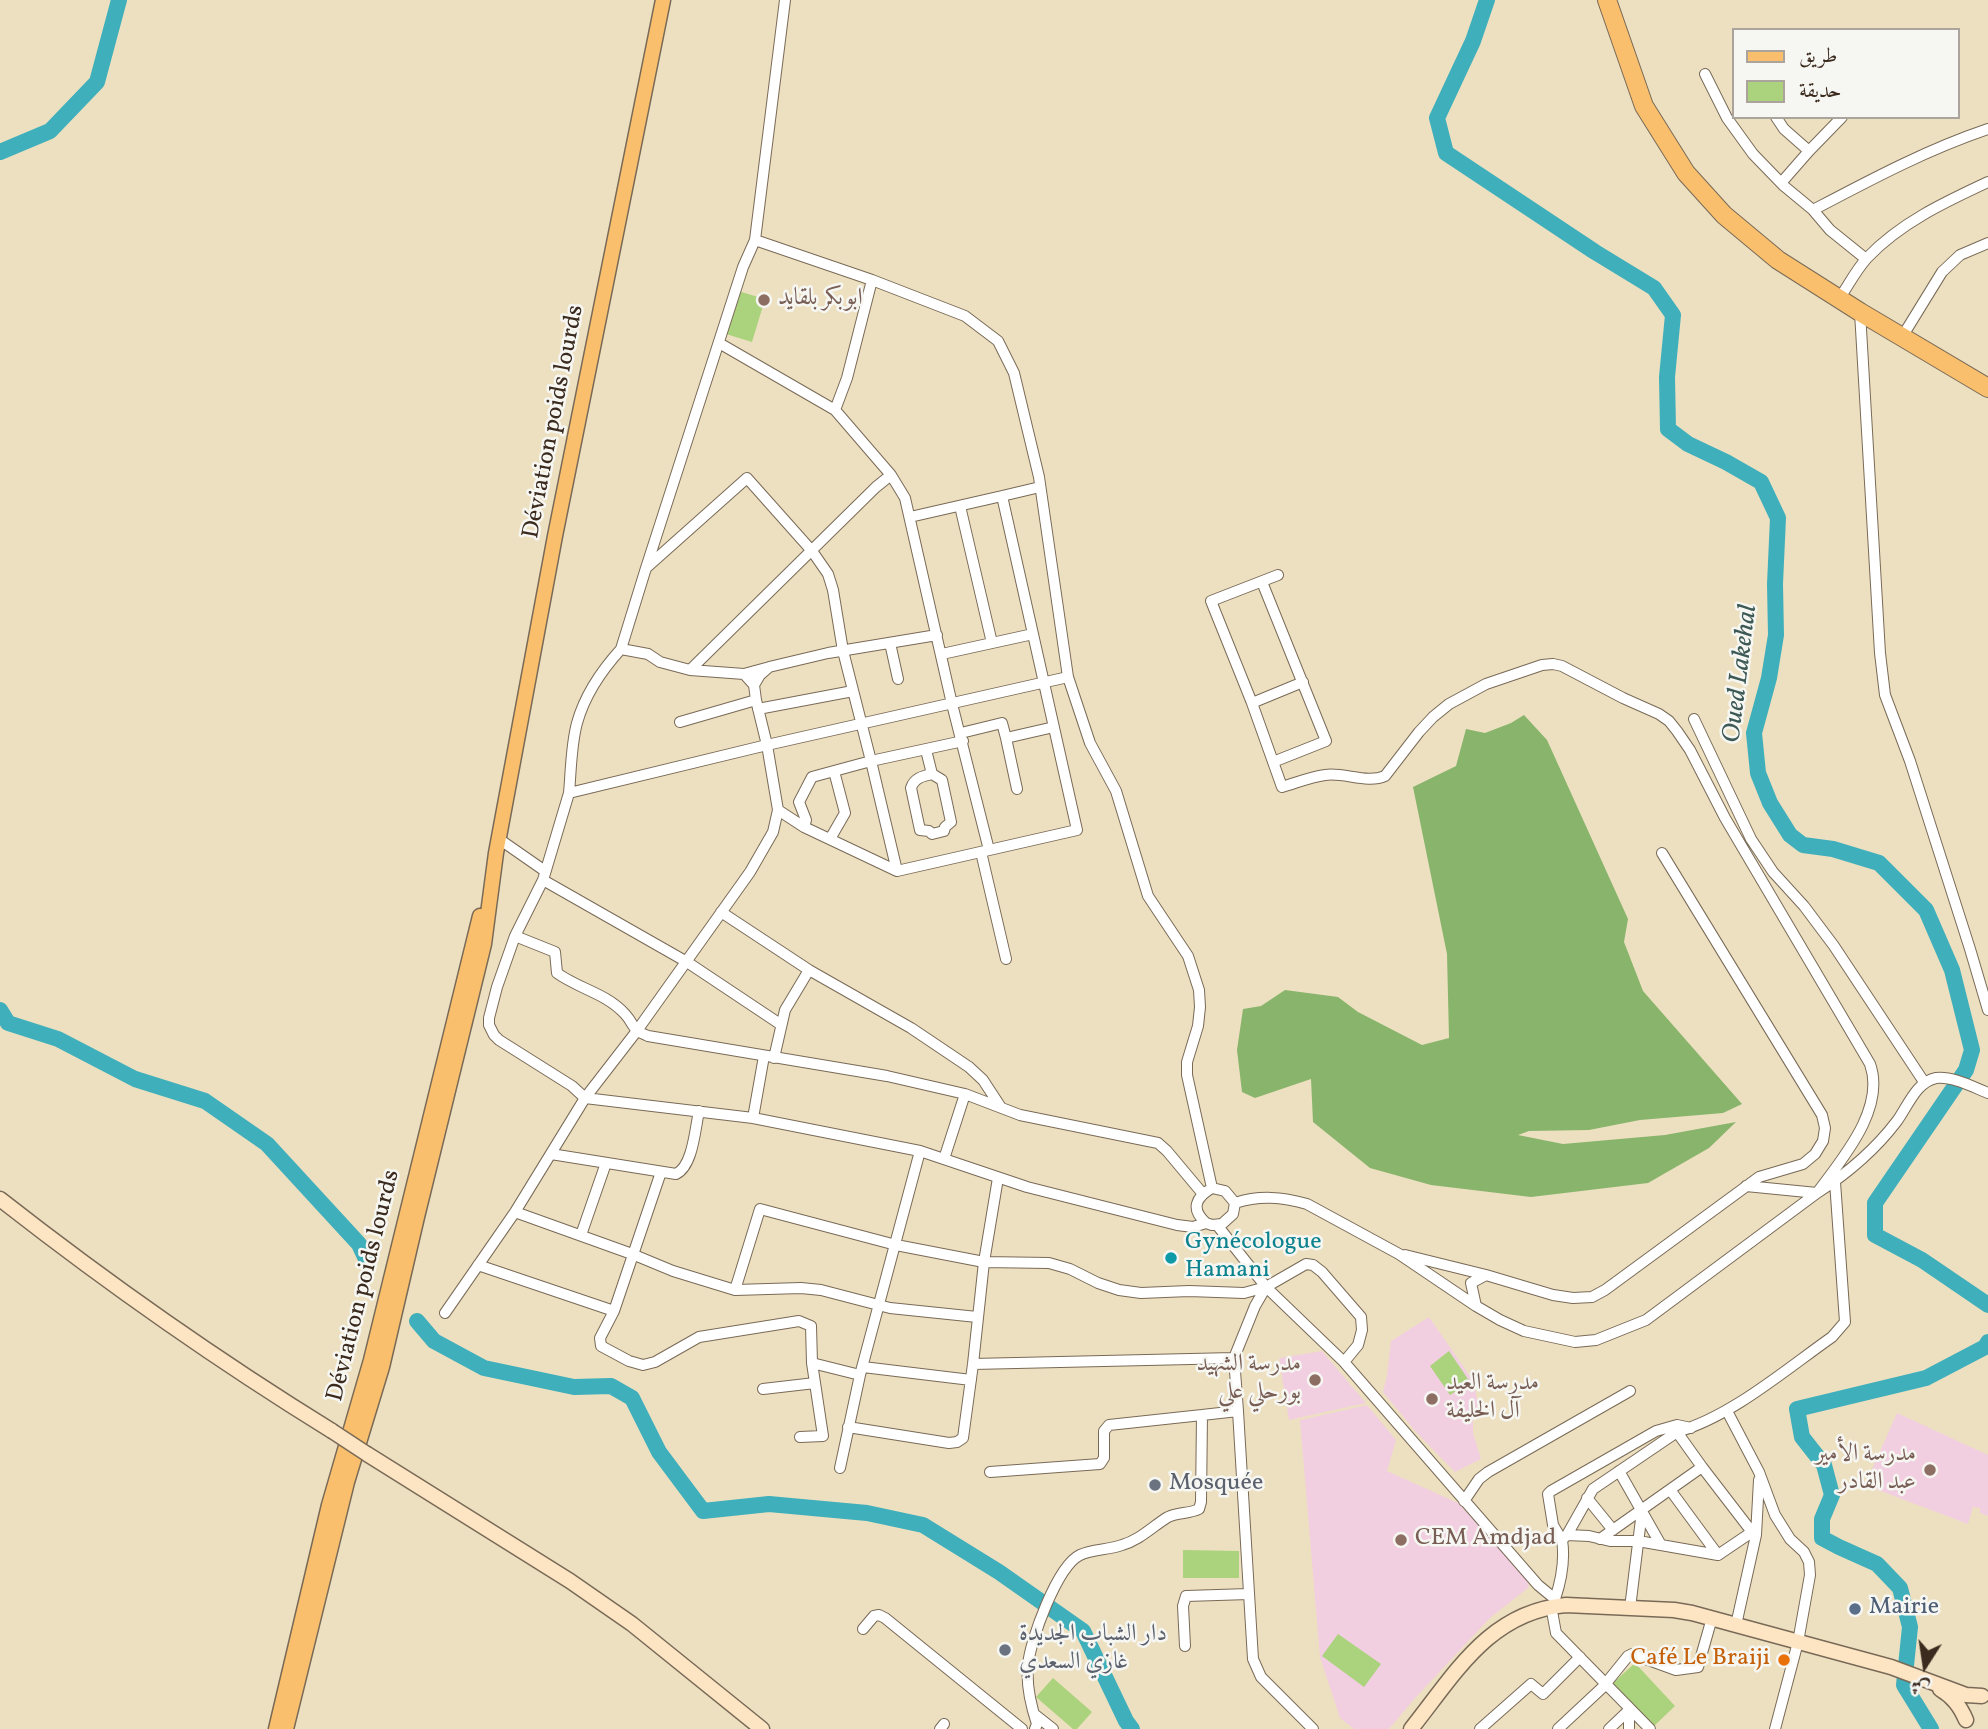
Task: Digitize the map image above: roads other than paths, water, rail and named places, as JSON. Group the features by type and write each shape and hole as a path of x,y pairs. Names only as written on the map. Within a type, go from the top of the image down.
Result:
{"highway":[{"path":"1607,0 1644,106 1686,173 1724,215 1778,260 1988,388"}],"main road":[{"name":"Déviation poids lourds","path":"286,1729 347,1482 382,1367 416,1217 481,957 497,846 555,536 663,0"},
{"name":"Déviation poids lourds","path":"276,1729 329,1505 371,1360 497,846"},
{"path":"1,1200 83,1264 288,1404 559,1574 632,1624 762,1729"},
{"path":"1411,1729 1470,1655 1493,1633 1524,1614 1554,1604 1674,1611 1712,1618 1891,1667 1966,1695 1985,1696"},
{"path":"1918,1676 1949,1695 1962,1711 1967,1725"},
{"path":"1967,1725 1968,1708 1976,1698 1985,1696"}],"street":[{"path":"785,0 755,240 743,267 621,649 604,667 584,702 577,724 569,793 544,876 515,936 497,987 489,1025 499,1040 572,1086 585,1098 753,1118 920,1152 1027,1187 1177,1225 1192,1227 1226,1222 1233,1214 1235,1203"},
{"path":"1705,74 1727,118 1753,154 1813,210 1830,230 1866,259"},
{"path":"1777,119 1784,129 1809,151"},
{"path":"1782,183 1840,119"},
{"path":"1813,210 1895,166 1952,141 1988,129"},
{"path":"1839,299 1866,259 1898,230 1951,199 1988,182"},
{"path":"755,240 872,280 965,316 998,341 1014,373 1040,487 1068,677 1090,743 1116,791 1148,896 1188,956 1199,990 1198,1026 1187,1062 1187,1075 1208,1191"},
{"path":"1902,337 1942,272 1960,255 1988,243"},
{"path":"835,410 847,378 872,280"},
{"path":"1860,312 1880,653 1885,695 1910,761 1988,1010"},
{"path":"719,343 835,410 891,474 905,498 962,737 1006,958"},
{"path":"690,670 891,474"},
{"path":"646,568 747,478 812,551 828,574 833,590 843,651 897,871"},
{"path":"910,517 1040,487"},
{"path":"778,810 804,827 897,871 1077,830 1002,496"},
{"path":"960,506 992,643"},
{"path":"1278,575 1211,601 1282,787 1324,775 1379,779 1385,776 1419,732 1449,704 1486,684 1547,663 1562,666 1669,721 1690,750 1725,818 1870,1064 1874,1087 1866,1118 1817,1193"},
{"path":"1262,582 1326,741 1273,762"},
{"path":"942,654 1033,634"},
{"path":"621,649 648,654 660,662 690,670 744,674 843,651 937,635"},
{"path":"890,643 898,679"},
{"path":"754,685 769,667"},
{"path":"445,1313 515,1212 585,1098 687,962 750,872 773,832 778,810 767,745 754,685 744,674"},
{"path":"569,793 1068,677"},
{"path":"1252,703 1303,682"},
{"path":"680,722 757,704 853,691"},
{"path":"1694,719 1751,839 1773,872 1804,906 1834,946 1924,1083"},
{"path":"804,827 806,820 799,802 812,776 926,750 1002,723 1017,789"},
{"path":"1006,738 1054,727"},
{"path":"926,750 932,774 942,780 951,822 944,831 932,834 920,830 911,788 919,777 932,774"},
{"path":"830,839 845,813 834,771"},
{"path":"497,846 687,962 780,1024"},
{"path":"1399,1254 1553,1295 1592,1297 1759,1177 1803,1164 1815,1154 1823,1141 1825,1128 1822,1115 1662,853"},
{"path":"721,912 809,970 911,1028 969,1067 983,1080 1001,1107"},
{"path":"515,936 555,952 558,973 571,983 604,996 626,1015 636,1032 887,1076 965,1094 1020,1115 1158,1143 1208,1191"},
{"path":"753,1118 785,1010 809,970"},
{"path":"1235,1203 1258,1197 1307,1204 1399,1254 1500,1320 1524,1331 1575,1342 1596,1340 1646,1320 1835,1182 1879,1142 1924,1083 1934,1078 1944,1078 1988,1093"},
{"path":"944,1159 965,1094"},
{"path":"551,1154 676,1174 683,1171 688,1161 699,1111"},
{"path":"840,1468 862,1371 920,1152"},
{"path":"581,1235 606,1163"},
{"path":"662,1172 614,1311 600,1338 601,1346 629,1361 643,1365 655,1362 699,1337 800,1321 811,1326 812,1363 823,1436 800,1437"},
{"path":"848,1427 949,1443 963,1438 984,1262 998,1178"},
{"path":"1650,1729 1556,1633 1554,1604 1562,1573 1565,1537 1593,1489 1677,1432 1692,1428 1727,1410 1832,1337 1845,1322 1835,1182"},
{"path":"1746,1186 1817,1193"},
{"path":"1235,1203 1224,1191 1208,1191 1199,1199 1197,1210 1266,1287 1343,1362 1554,1604"},
{"path":"735,1290 760,1209 896,1245 984,1262 1049,1263 1119,1290 1140,1293 1244,1293 1266,1287 1306,1264 1313,1265 1322,1272 1361,1317 1362,1329 1358,1345 1343,1362"},
{"path":"515,1212 673,1271 735,1290 821,1290 879,1305 977,1317"},
{"path":"478,1265 614,1311"},
{"path":"1476,1306 1471,1283 1486,1275"},
{"path":"1266,1287 1255,1306 1234,1358 1253,1659 1261,1677 1313,1729"},
{"path":"973,1364 1234,1358"},
{"path":"812,1363 862,1371 971,1380"},
{"path":"762,1389 815,1383"},
{"path":"1464,1501 1479,1479 1488,1472 1630,1391"},
{"path":"1727,1410 1759,1472 1775,1515 1809,1562 1810,1575 1798,1642 1775,1729"},
{"path":"990,1472 1100,1464 1104,1458 1104,1431 1109,1425 1238,1411"},
{"path":"1035,1729 1037,1724 1028,1684 1027,1664 1054,1586 1066,1566 1080,1555 1122,1546 1171,1515 1199,1509 1202,1415"},
{"path":"1692,1428 1677,1424 1656,1431 1551,1491 1548,1494 1553,1525 1565,1537 1589,1536 1638,1541 1718,1555 1754,1533"},
{"path":"1677,1432 1754,1533"},
{"path":"1600,1539 1702,1467"},
{"path":"1619,1471 1661,1545"},
{"path":"1736,1625 1754,1533 1759,1472"},
{"path":"1671,1490 1718,1555"},
{"path":"1587,1498 1613,1530"},
{"path":"1630,1608 1642,1511"},
{"path":"1185,1646 1183,1606 1186,1596 1249,1594"},
{"path":"863,1629 874,1616 885,1618 1022,1729"},
{"path":"1558,1729 1603,1687 1632,1654 1676,1670 1698,1667 1712,1618"},
{"path":"1480,1729 1531,1684 1543,1694 1580,1657"},
{"path":"1609,1729 1629,1710"},
{"path":"1629,1710 1629,1729"},
{"path":"1034,1714 1053,1729"}],"waterway":[{"path":"0,152 50,131 97,82 119,0"},
{"name":"Oued Lakehal","path":"1487,0 1473,41 1437,118 1446,153 1654,288 1673,315 1667,377 1668,429 1688,444 1761,482 1778,518 1776,635 1769,678 1754,733 1758,773 1770,803 1790,835 1803,845 1833,849 1879,863 1926,910 1952,970 1972,1050 1966,1070 1875,1203 1875,1235 1922,1260 1988,1305"},
{"path":"0,1010 8,1023 58,1039 135,1079 205,1101 267,1144 359,1244 366,1259"},
{"path":"417,1321 434,1341 484,1368 574,1387 611,1386 632,1398 659,1452 703,1511 769,1504 867,1513 923,1525 999,1572 1083,1631 1132,1729"},
{"name":"Oued Lakehal","path":"1931,1729 1904,1685 1910,1627 1900,1588 1877,1564 1822,1538 1822,1519 1832,1495 1824,1465 1802,1437 1797,1409 1926,1378 1985,1347 1988,1342"}],"place":[{"name":"ابوبكر بلقايد","path":"764,300"},
{"name":"Gynécologue Hamani","path":"1171,1258"},
{"name":"مدرسة الشهيد بورحلي علي","path":"1315,1380"},
{"name":"مدرسة العيد آل الخليفة","path":"1432,1399"},
{"name":"مدرسة الأمير عبد القادر","path":"1930,1470"},
{"name":"Mosquée","path":"1155,1485"},
{"name":"CEM Amdjad","path":"1401,1540"},
{"name":"Mairie","path":"1855,1609"},
{"name":"دار الشباب الجديدة غازي السعدي","path":"1005,1650"},
{"name":"Café Le Braiji","path":"1784,1660"}]}
